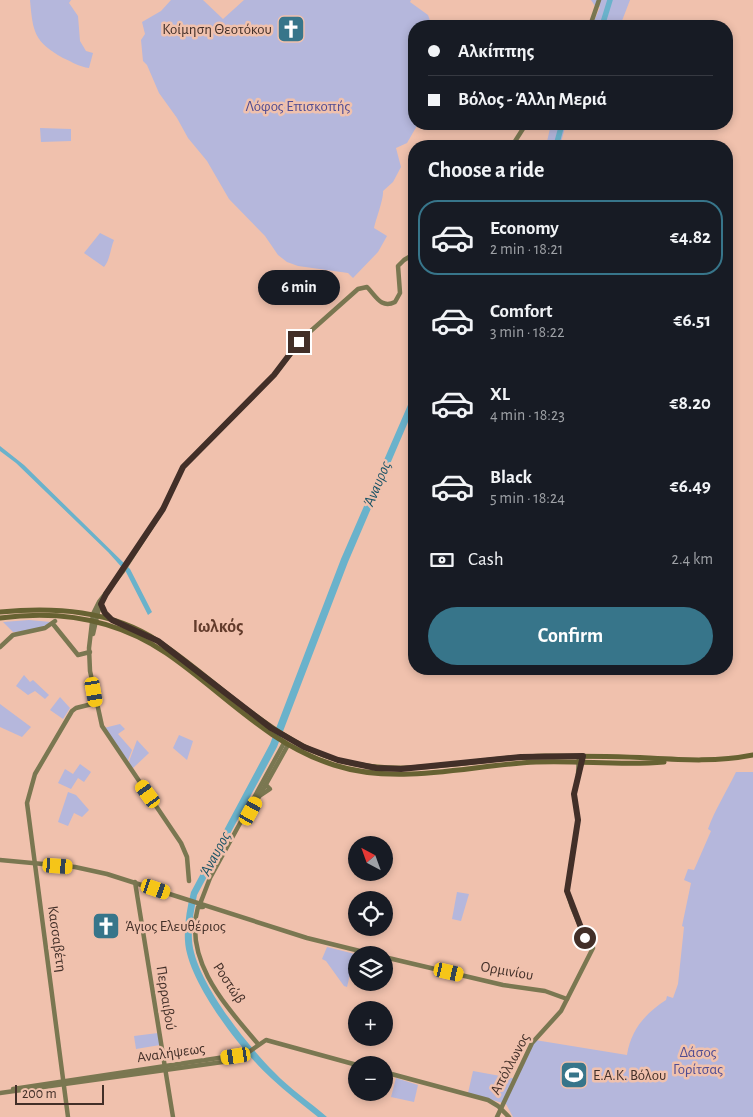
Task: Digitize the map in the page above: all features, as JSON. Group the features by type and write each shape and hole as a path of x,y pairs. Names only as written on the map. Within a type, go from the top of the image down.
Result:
{"main road":[{"path":"101,604 105,613 112,620"},
{"path":"0,612 37,609 112,620 158,641 271,728 304,747 352,764 384,769 416,769 521,757 650,763 730,759 753,755"},
{"path":"0,618 50,615 94,617 132,634 166,653 285,744 336,766 387,774 420,774 513,763 581,759"}],"street":[{"path":"592,20 599,0"},
{"path":"189,880 188,858 184,846 105,733 96,703 90,671 94,617 99,602 128,565 163,509 183,467 274,375 304,337 360,287 367,287 382,303 395,302 400,293 398,266 408,258"},
{"path":"94,617 106,594"},
{"path":"0,647 13,635 37,630 54,622 78,655 90,652"},
{"name":"Κασσαβέτη","path":"68,1117 27,808 30,784 71,712 76,708 96,703"},
{"path":"240,823 248,816 266,785 285,744"},
{"path":"199,903 210,878 285,744"},
{"name":"Απόλλωνος","path":"497,1117 534,1040 556,1018 593,948 589,945 582,930 567,891 578,820 574,796 581,759"},
{"path":"0,860 83,869 135,882 307,938 348,948"},
{"name":"Περραιβού","path":"135,882 173,1117"},
{"name":"Ροστώβ","path":"234,915 230,916 200,906 195,928 199,955 207,975 222,999 257,1045"},
{"name":"Ορμινίου","path":"393,959 503,985 545,991 567,999"},
{"path":"257,1045 268,1040 348,1062"},
{"name":"Αναλήψεως","path":"0,1092 165,1068 246,1053 257,1045"},
{"path":"393,1074 488,1100 501,1108 509,1117"}],"green space":[{"path":"30,0 71,0 69,3 78,16 80,41 86,51 93,53 89,68 63,58 41,41 32,21"},
{"name":"Λόφος Επισκοπής","path":"171,0 203,0 223,19 244,0 411,0 410,2 428,15 430,20 408,20 408,130 415,130 407,143 396,148 401,167 393,182 383,191 374,228 387,236 378,252 353,278 348,273 298,266 287,262 278,255 265,236 229,199 207,161 188,138 177,118 159,93 147,65 143,61 141,40 145,34 142,22 161,11"},
{"path":"591,0 630,0 622,20 595,20 600,7 595,6"},
{"path":"40,128 71,129 71,141 41,142"},
{"path":"550,130 564,130 562,140 547,140"},
{"path":"100,233 114,240 109,258 104,267 84,253"},
{"path":"29,620 51,622 33,630 13,632 3,622"},
{"path":"24,675 30,682 33,680 49,695 45,699 35,691 28,695 16,686"},
{"path":"60,697 70,708 63,719 50,710"},
{"path":"0,704 31,727 22,737 0,727"},
{"path":"120,724 125,729 118,734 132,750 127,763 104,728"},
{"path":"179,735 193,741 187,760 173,748"},
{"path":"137,740 149,753 132,769 128,764"},
{"path":"80,764 91,772 84,782 78,778 71,789 58,783 65,769 73,774"},
{"name":"Δάσος Γορίτσας","path":"736,772 753,772 753,1117 513,1117 506,1104 468,1093 473,1071 517,1079 535,1040 627,1055 632,1037 640,1023 652,1010 666,1000 667,996 673,998 678,984 684,927 682,926 691,883 684,880 688,869 694,870 711,831 708,829 711,822"},
{"path":"68,792 76,795 89,810 82,817 74,813 68,826 58,822"},
{"path":"457,892 469,894 461,921 452,919"},
{"path":"327,947 348,952 347,987 344,986 326,961 322,959"},
{"path":"158,1033 160,1045 136,1049 134,1036"},
{"path":"396,1078 418,1085 414,1102 393,1097"}],"water":[{"path":"408,405 408,422 348,562 277,747 197,895 193,918 192,940 195,956 212,992 237,1029 263,1060 280,1078 327,1117 318,1117 282,1088 259,1066 218,1015 195,976 188,957 185,929 191,892 270,744 341,559"},
{"path":"0,446 24,465 130,569 152,612 148,615 126,572 108,552 16,463 0,451"}],"waterway":[{"name":"Άναυρος","path":"604,20 610,0"},
{"name":"Άναυρος","path":"558,140 560,130"}],"place":[{"name":"Κοίμηση Θεοτόκου","path":"291,29"},
{"name":"Άγιος Ελευθέριος","path":"106,926"},
{"name":"Ε.Α.Κ. Βόλου","path":"574,1075"}],"district":[{"name":"Ιωλκός","path":"218,627"}],"route":[{"path":"299,342 274,375 183,467 163,509 106,594 101,604 103,611 112,620 158,641 271,728 304,747 338,760 384,769 416,769 521,757 583,756 582,768 574,794 578,820 567,891 585,938"}]}
